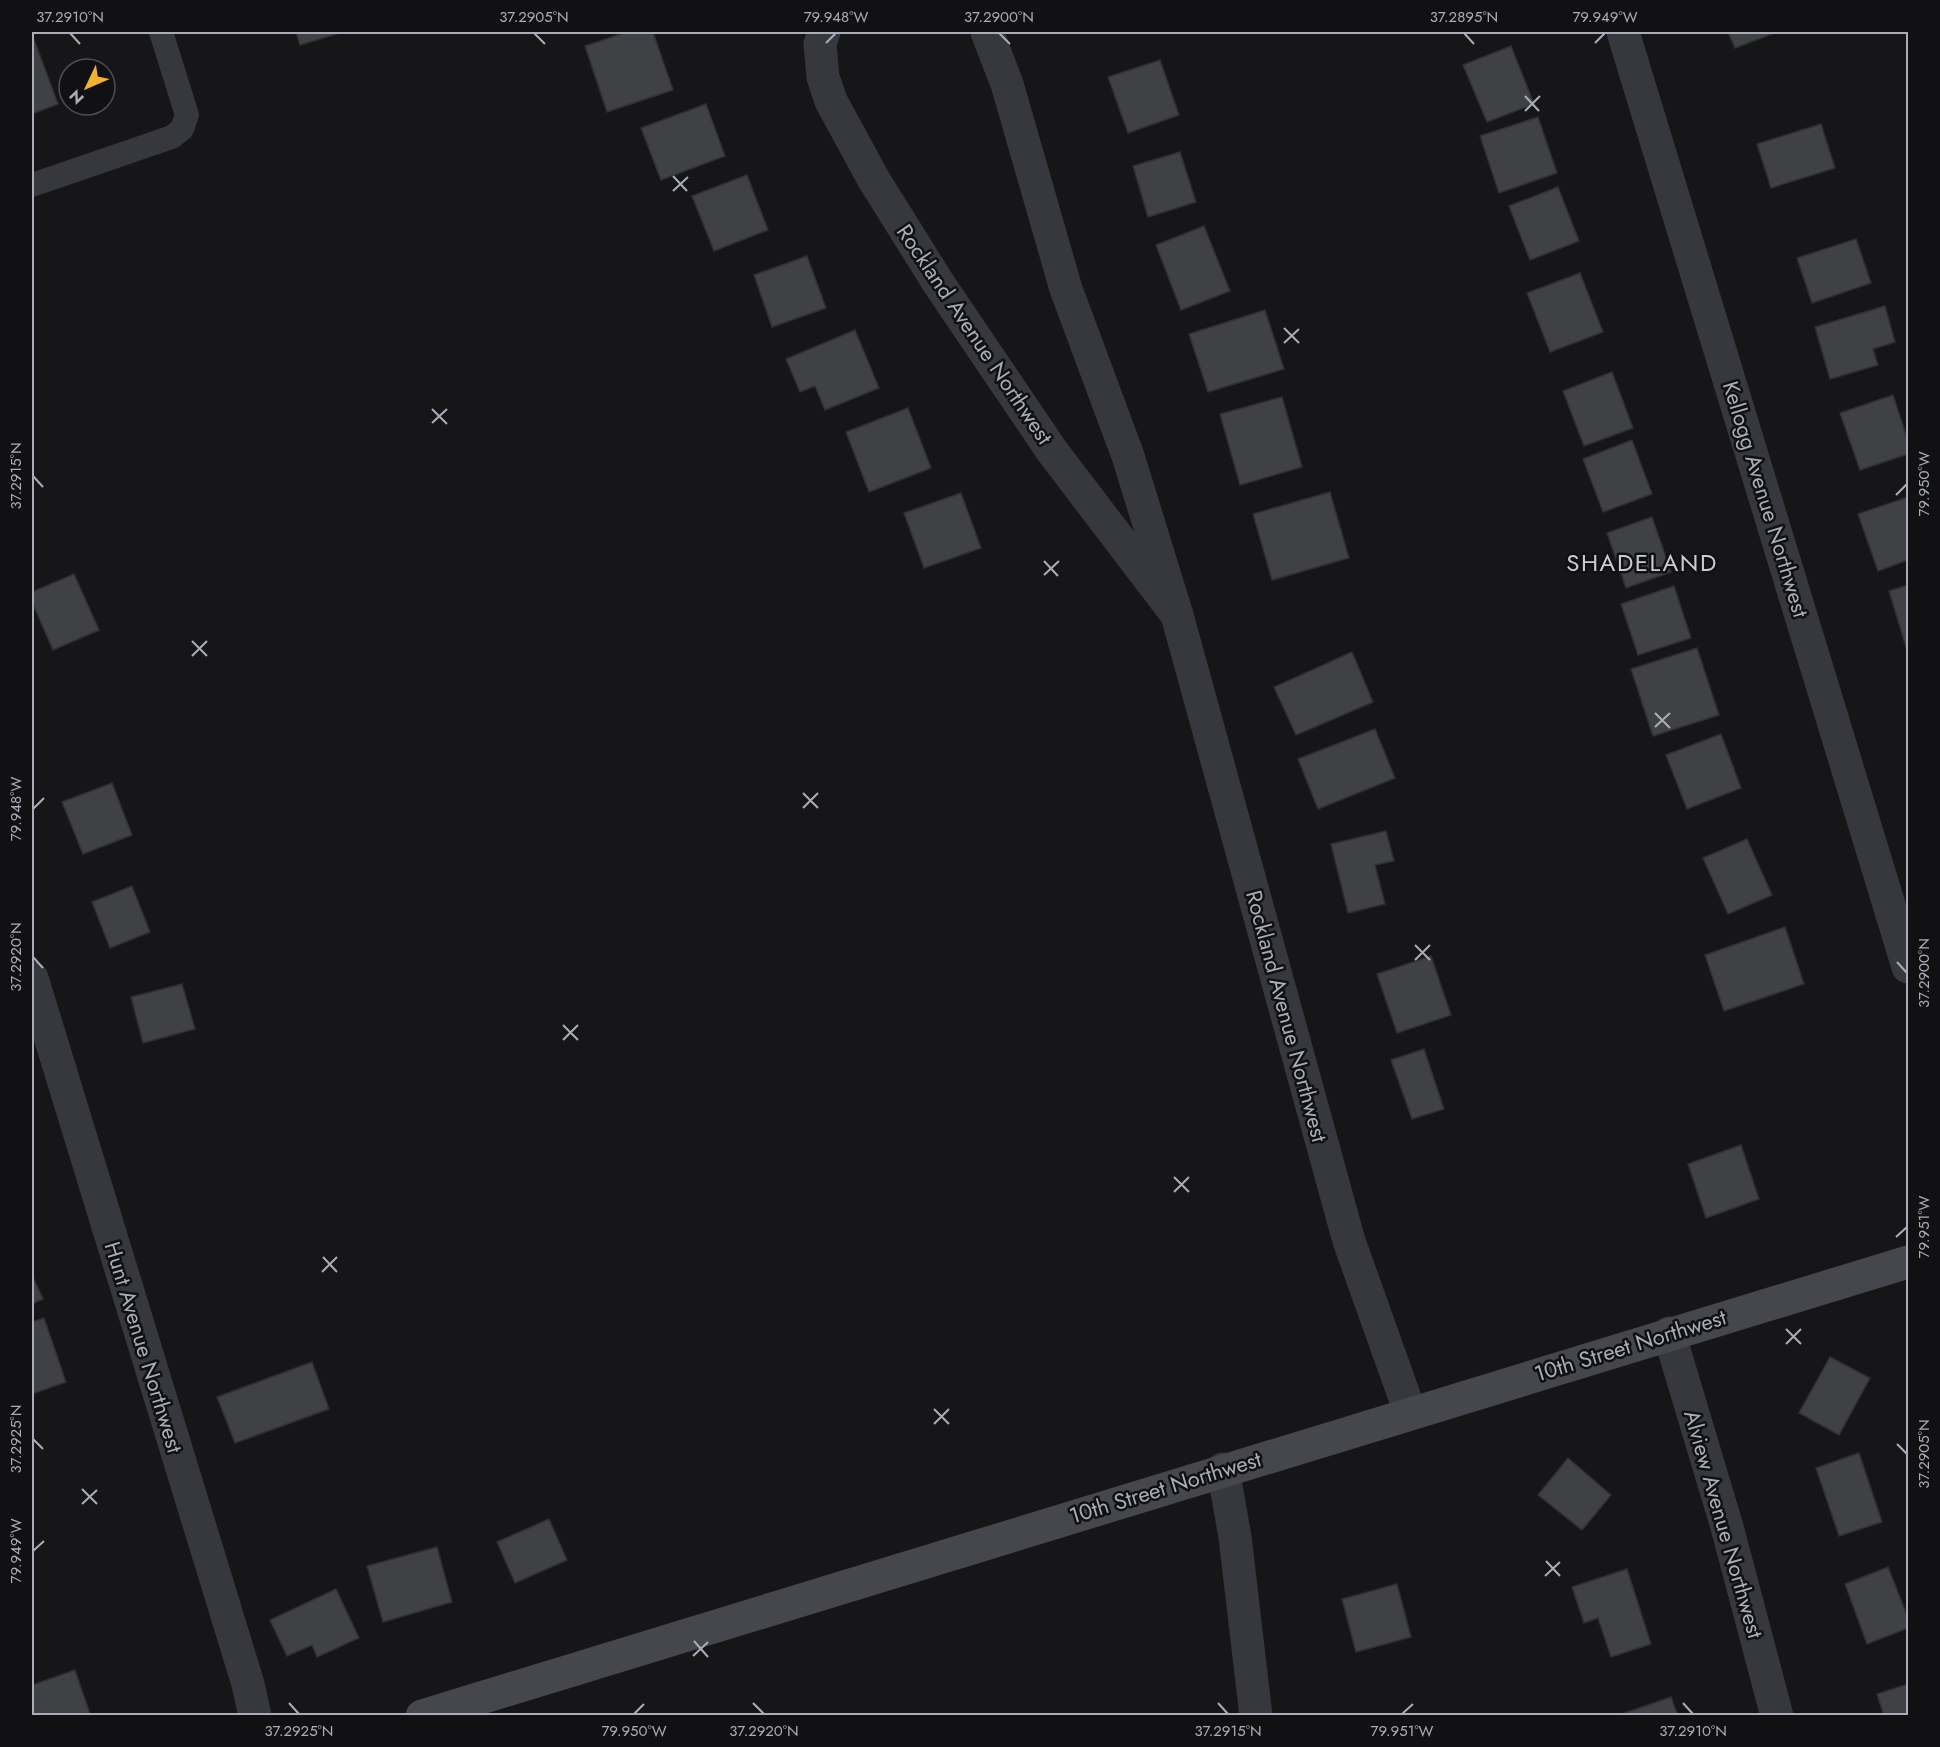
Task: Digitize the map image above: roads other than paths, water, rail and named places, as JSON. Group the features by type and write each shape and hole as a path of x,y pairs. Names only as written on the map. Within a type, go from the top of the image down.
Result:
{"main road":[{"name":"10th Street Northwest","path":"422,1716 1223,1469 1908,1262"}],"street":[{"name":"Rockland Avenue Northwest","path":"824,32 820,44 823,77 831,101 874,180 939,284 1052,451 1177,615"},
{"name":"Rockland Avenue Northwest","path":"987,32 1007,84 1066,289 1128,456 1177,615 1349,1241 1410,1412"},
{"name":"Kellogg Avenue Northwest","path":"1623,32 1908,967"},
{"name":"Hunt Avenue Northwest","path":"32,978 241,1662 255,1716"},
{"name":"Alview Avenue Northwest","path":"1669,1333 1726,1527 1777,1716"},
{"path":"1223,1469 1235,1537 1256,1716"}],"lane":[{"path":"32,185 172,137 182,129 187,115 160,32"}],"district":[{"name":"SHADELAND","path":"1642,563"}]}
